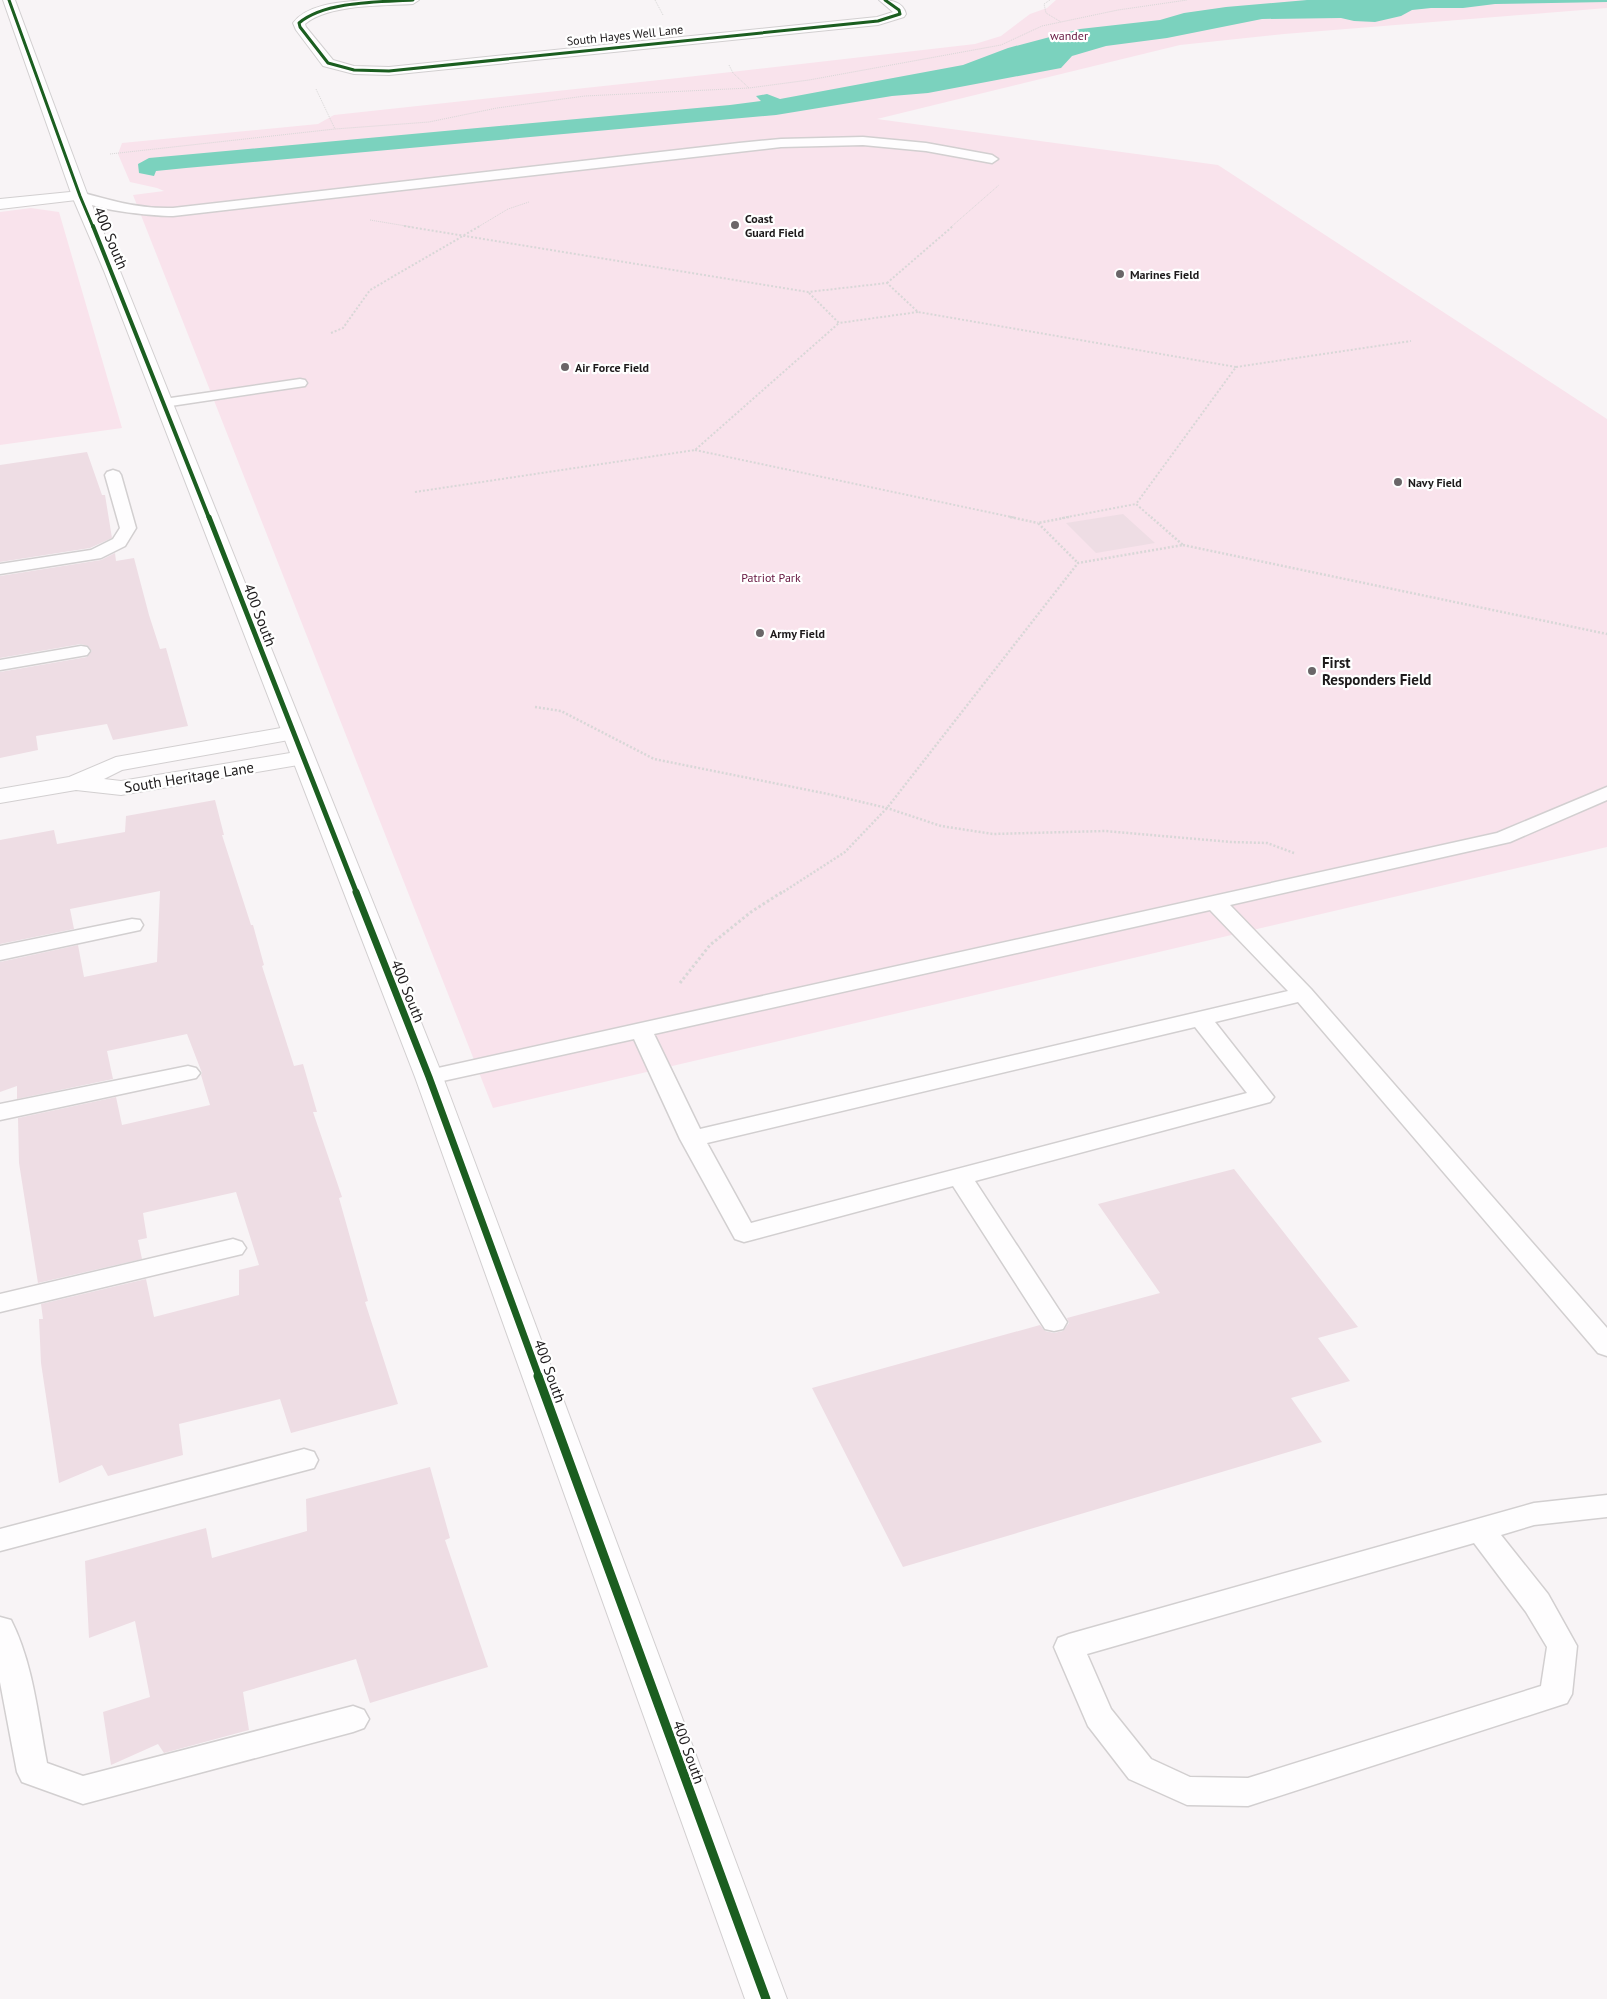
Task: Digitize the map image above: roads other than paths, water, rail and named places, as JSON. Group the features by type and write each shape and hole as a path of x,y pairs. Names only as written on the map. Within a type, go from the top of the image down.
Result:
{"street":[{"name":"400 South","path":"9,0 80,196 164,403 297,746 429,1078 766,1999"},
{"name":"South Hayes Well Lane","path":"413,0 337,7 312,14 302,20 300,27 324,60 334,66 354,70 402,70 878,21 898,16 901,11 885,0"},
{"path":"0,204 80,196"},
{"name":"South Heritage Lane","path":"0,796 75,783 121,788 297,746"}],"lane":[{"path":"80,196 148,214 781,143 854,141 892,143 992,159"},
{"path":"164,403 300,383"},
{"path":"0,569 94,554 118,542 128,528 113,475"},
{"path":"0,665 80,651"},
{"path":"429,1078 1503,838 1607,793"},
{"path":"1215,902 1303,994 1607,1346"},
{"path":"0,953 132,925"},
{"path":"692,1139 1303,994"},
{"path":"641,1030 692,1139 744,1233 1262,1097 1201,1018"},
{"path":"0,1112 188,1073"},
{"path":"959,1176 1054,1322"},
{"path":"0,1303 233,1248"},
{"path":"0,1540 304,1460"},
{"path":"1481,1530 1537,1604 1562,1646 1556,1694 1248,1792 1187,1791 1140,1769 1099,1717 1069,1647 1534,1514 1607,1506"},
{"path":"0,1629 14,1674 33,1772 83,1790 353,1719"}],"place":[{"name":"Coast Guard Field","path":"735,225"},
{"name":"Marines Field","path":"1120,274"},
{"name":"Air Force Field","path":"565,367"},
{"name":"Navy Field","path":"1398,482"},
{"name":"Army Field","path":"760,633"},
{"name":"First Responders Field","path":"1312,671"}],"park label":[{"name":"wander","path":"1069,35"},
{"name":"Patriot Park","path":"771,577"}]}
